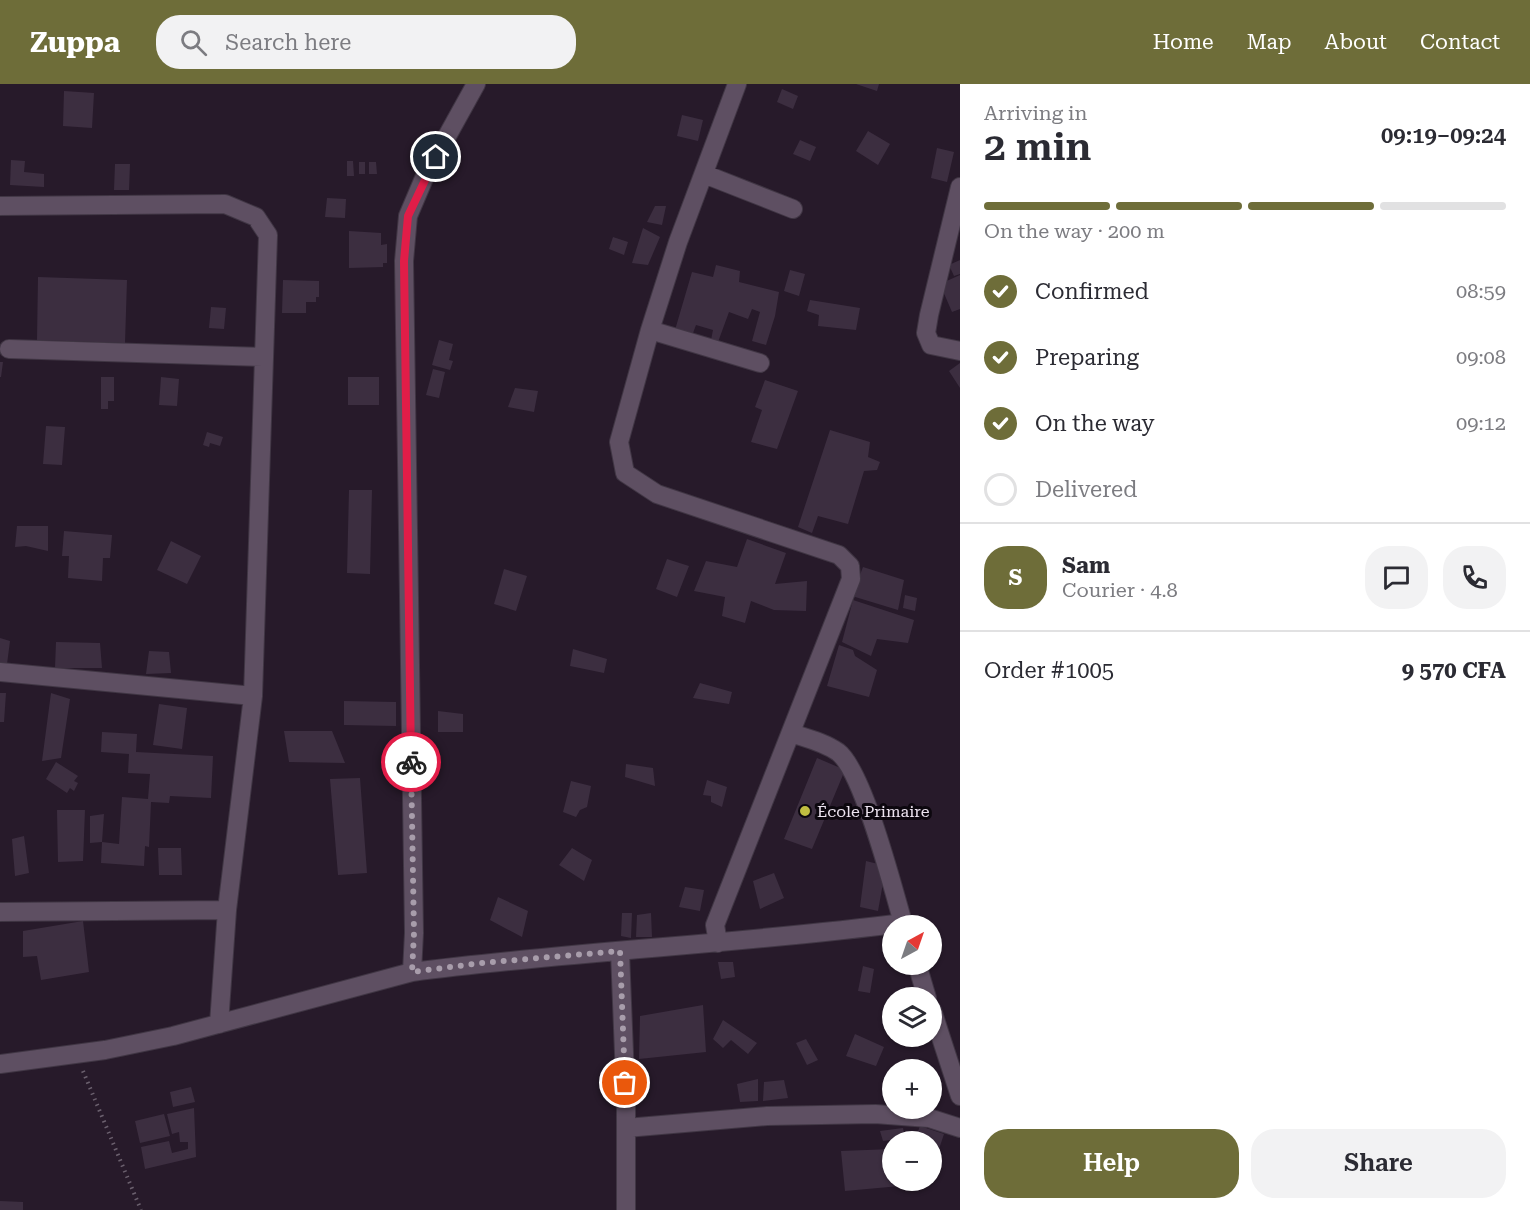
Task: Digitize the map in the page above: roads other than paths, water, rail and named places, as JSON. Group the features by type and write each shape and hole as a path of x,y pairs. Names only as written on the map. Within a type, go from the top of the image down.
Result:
{"street":[{"path":"412,972 414,933 404,261 408,216 425,176 476,84"},
{"path":"718,943 715,925 851,579 850,566 839,555 657,494 625,473 619,442 650,330 678,242 737,84"},
{"path":"704,174 793,209"},
{"path":"960,187 926,333 932,345 960,351"},
{"path":"0,206 225,204 256,218 268,235 253,696 227,910 219,1024"},
{"path":"650,330 760,363"},
{"path":"9,349 263,357"},
{"path":"0,672 253,696"},
{"path":"791,733 826,745 839,752 846,761 862,794 888,866 901,915"},
{"path":"0,912 227,910"},
{"path":"0,1064 76,1054 173,1036 412,972 482,963 882,926"},
{"path":"620,951 627,1210"},
{"path":"942,1041 960,1096"},
{"path":"626,1128 767,1116 875,1114 929,1118 960,1128"}],"place":[{"name":"École Primaire","path":"805,811"}]}
